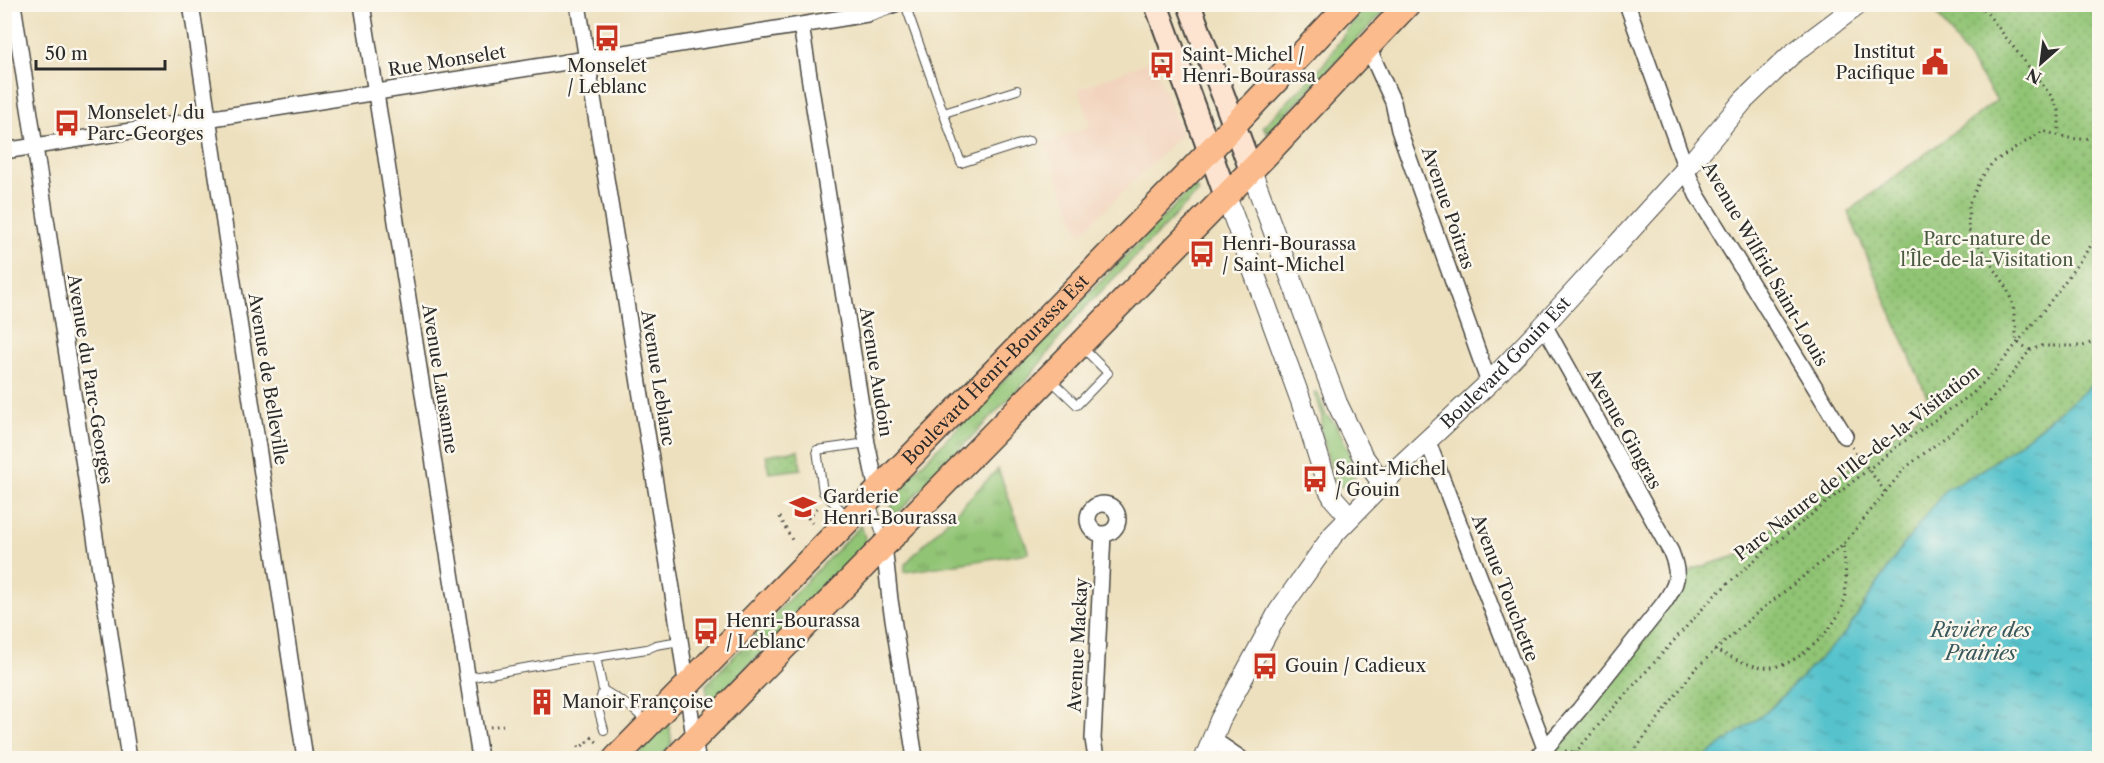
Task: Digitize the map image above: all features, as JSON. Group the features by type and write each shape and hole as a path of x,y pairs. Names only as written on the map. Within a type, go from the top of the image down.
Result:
{"main road":[{"path":"1156,4 1226,196"},
{"path":"1189,4 1251,170"},
{"name":"Boulevard Henri-Bourassa Est","path":"607,751 649,724 687,686 1209,151 1349,4"},
{"path":"676,759 695,749 884,545 1226,196 1408,4"}],"street":[{"name":"Avenue du Parc-Georges","path":"13,4 129,759"},
{"name":"Avenue de Belleville","path":"191,4 305,759"},
{"name":"Avenue Lausanne","path":"362,4 480,759"},
{"name":"Avenue Leblanc","path":"578,4 680,641 695,749"},
{"name":"Rue Monselet","path":"4,151 801,25 867,14 896,4"},
{"name":"Avenue Wilfrid Saint-Louis","path":"1627,4 1697,195 1845,436"},
{"name":"Boulevard Gouin Est","path":"1205,759 1220,720 1279,611 1333,535 1489,383 1544,325 1686,169 1744,100 1791,55 1859,4"},
{"name":"Avenue Audoin","path":"801,25 867,443 877,491"},
{"name":"Avenue Poitras","path":"1368,47 1394,102 1399,130 1489,383"},
{"path":"1251,170 1337,403 1362,455 1383,484"},
{"path":"1226,196 1301,401 1329,490 1350,517"},
{"name":"Avenue Gingras","path":"1541,753 1579,710 1673,590 1677,578 1671,552 1544,325"},
{"name":"Avenue Touchette","path":"1428,442 1541,753"},
{"name":"Avenue Mackay","path":"1096,759 1093,739 1103,534"},
{"name":"Avenue Audoin","path":"884,545 890,600 915,759"},
{"path":"1212,739 1240,759"}],"lane":[{"path":"905,4 961,163 1029,141"},
{"path":"944,113 1017,90"},
{"path":"1048,377 1077,405 1108,373 1080,345"},
{"path":"849,518 823,492 817,450 867,443"},
{"name":"Avenue Audoin","path":"877,491 873,508 884,545"},
{"path":"466,678 647,649 680,641"},
{"path":"596,657 603,690 598,708 604,730"},
{"path":"603,690 632,708 649,724"}],"path":[{"path":"1980,4 2052,97 2059,111 2059,135"},
{"path":"2030,350 2017,342 2013,305 2006,286 1968,229 1969,204 1980,180 1992,163 2043,131 2078,140 2090,139 2100,133"},
{"name":"Parc Nature de l'Ile-de-la-Visitation","path":"1571,759 1607,715 1714,596 1758,557 1899,445 1972,394 1993,373 2047,306 2100,233"},
{"path":"1629,759 1695,669 1714,650 1843,545 1905,468 1982,410 2030,350 2042,346 2084,346 2100,339"},
{"path":"1860,459 1886,493"},
{"path":"808,518 818,508"},
{"path":"804,513 812,523"},
{"path":"780,517 793,542"},
{"path":"1714,650 1744,664 1772,667 1794,661 1815,644 1843,605 1846,571 1843,545"},
{"path":"489,727 503,725"},
{"path":"578,746 580,748 591,737 607,751"}],"shaded area":[{"path":"1152,60 1182,134 1080,234 1045,144 1090,126 1079,89"}],"green space":[{"path":"1368,4 1390,5 1268,133 1263,127 1323,65"},
{"name":"Parc-nature de l'Île-de-la-Visitation","path":"1931,5 2099,5 2099,379 2033,433 1981,471 1945,491 1899,551 1847,631 1769,710 1703,758 1535,758 1693,569 1743,554 1783,517 1931,406 1848,212 1997,100"},
{"path":"1194,186 1199,191 1076,317 1026,381 895,516 889,498"},
{"path":"1316,392 1326,415 1336,424 1351,456 1350,462 1354,463 1359,473 1340,488 1333,477 1336,474 1332,473 1321,432 1322,417 1314,394"},
{"path":"798,450 801,469 769,473 766,455"},
{"path":"998,469 1029,553 905,572 905,564"},
{"path":"861,525 867,544 709,706 706,685"},
{"path":"669,723 672,744 658,758 634,758"}],"water":[{"name":"Rivière des Prairies","path":"2099,379 2099,758 1703,758 1769,710 1847,631 1899,551 1945,490 1981,471 2033,433"}],"place":[{"name":"Monselet / Leblanc","path":"607,38"},
{"name":"Institut Pacifique","path":"1935,62"},
{"name":"Saint-Michel / Henri-Bourassa","path":"1162,65"},
{"name":"Monselet / du Parc-Georges","path":"67,123"},
{"name":"Henri-Bourassa / Saint-Michel","path":"1202,254"},
{"name":"Saint-Michel / Gouin","path":"1315,479"},
{"name":"Garderie Henri-Bourassa","path":"803,507"},
{"name":"Henri-Bourassa / Leblanc","path":"706,631"},
{"name":"Gouin / Cadieux","path":"1265,666"},
{"name":"Manoir Françoise","path":"542,702"}]}
